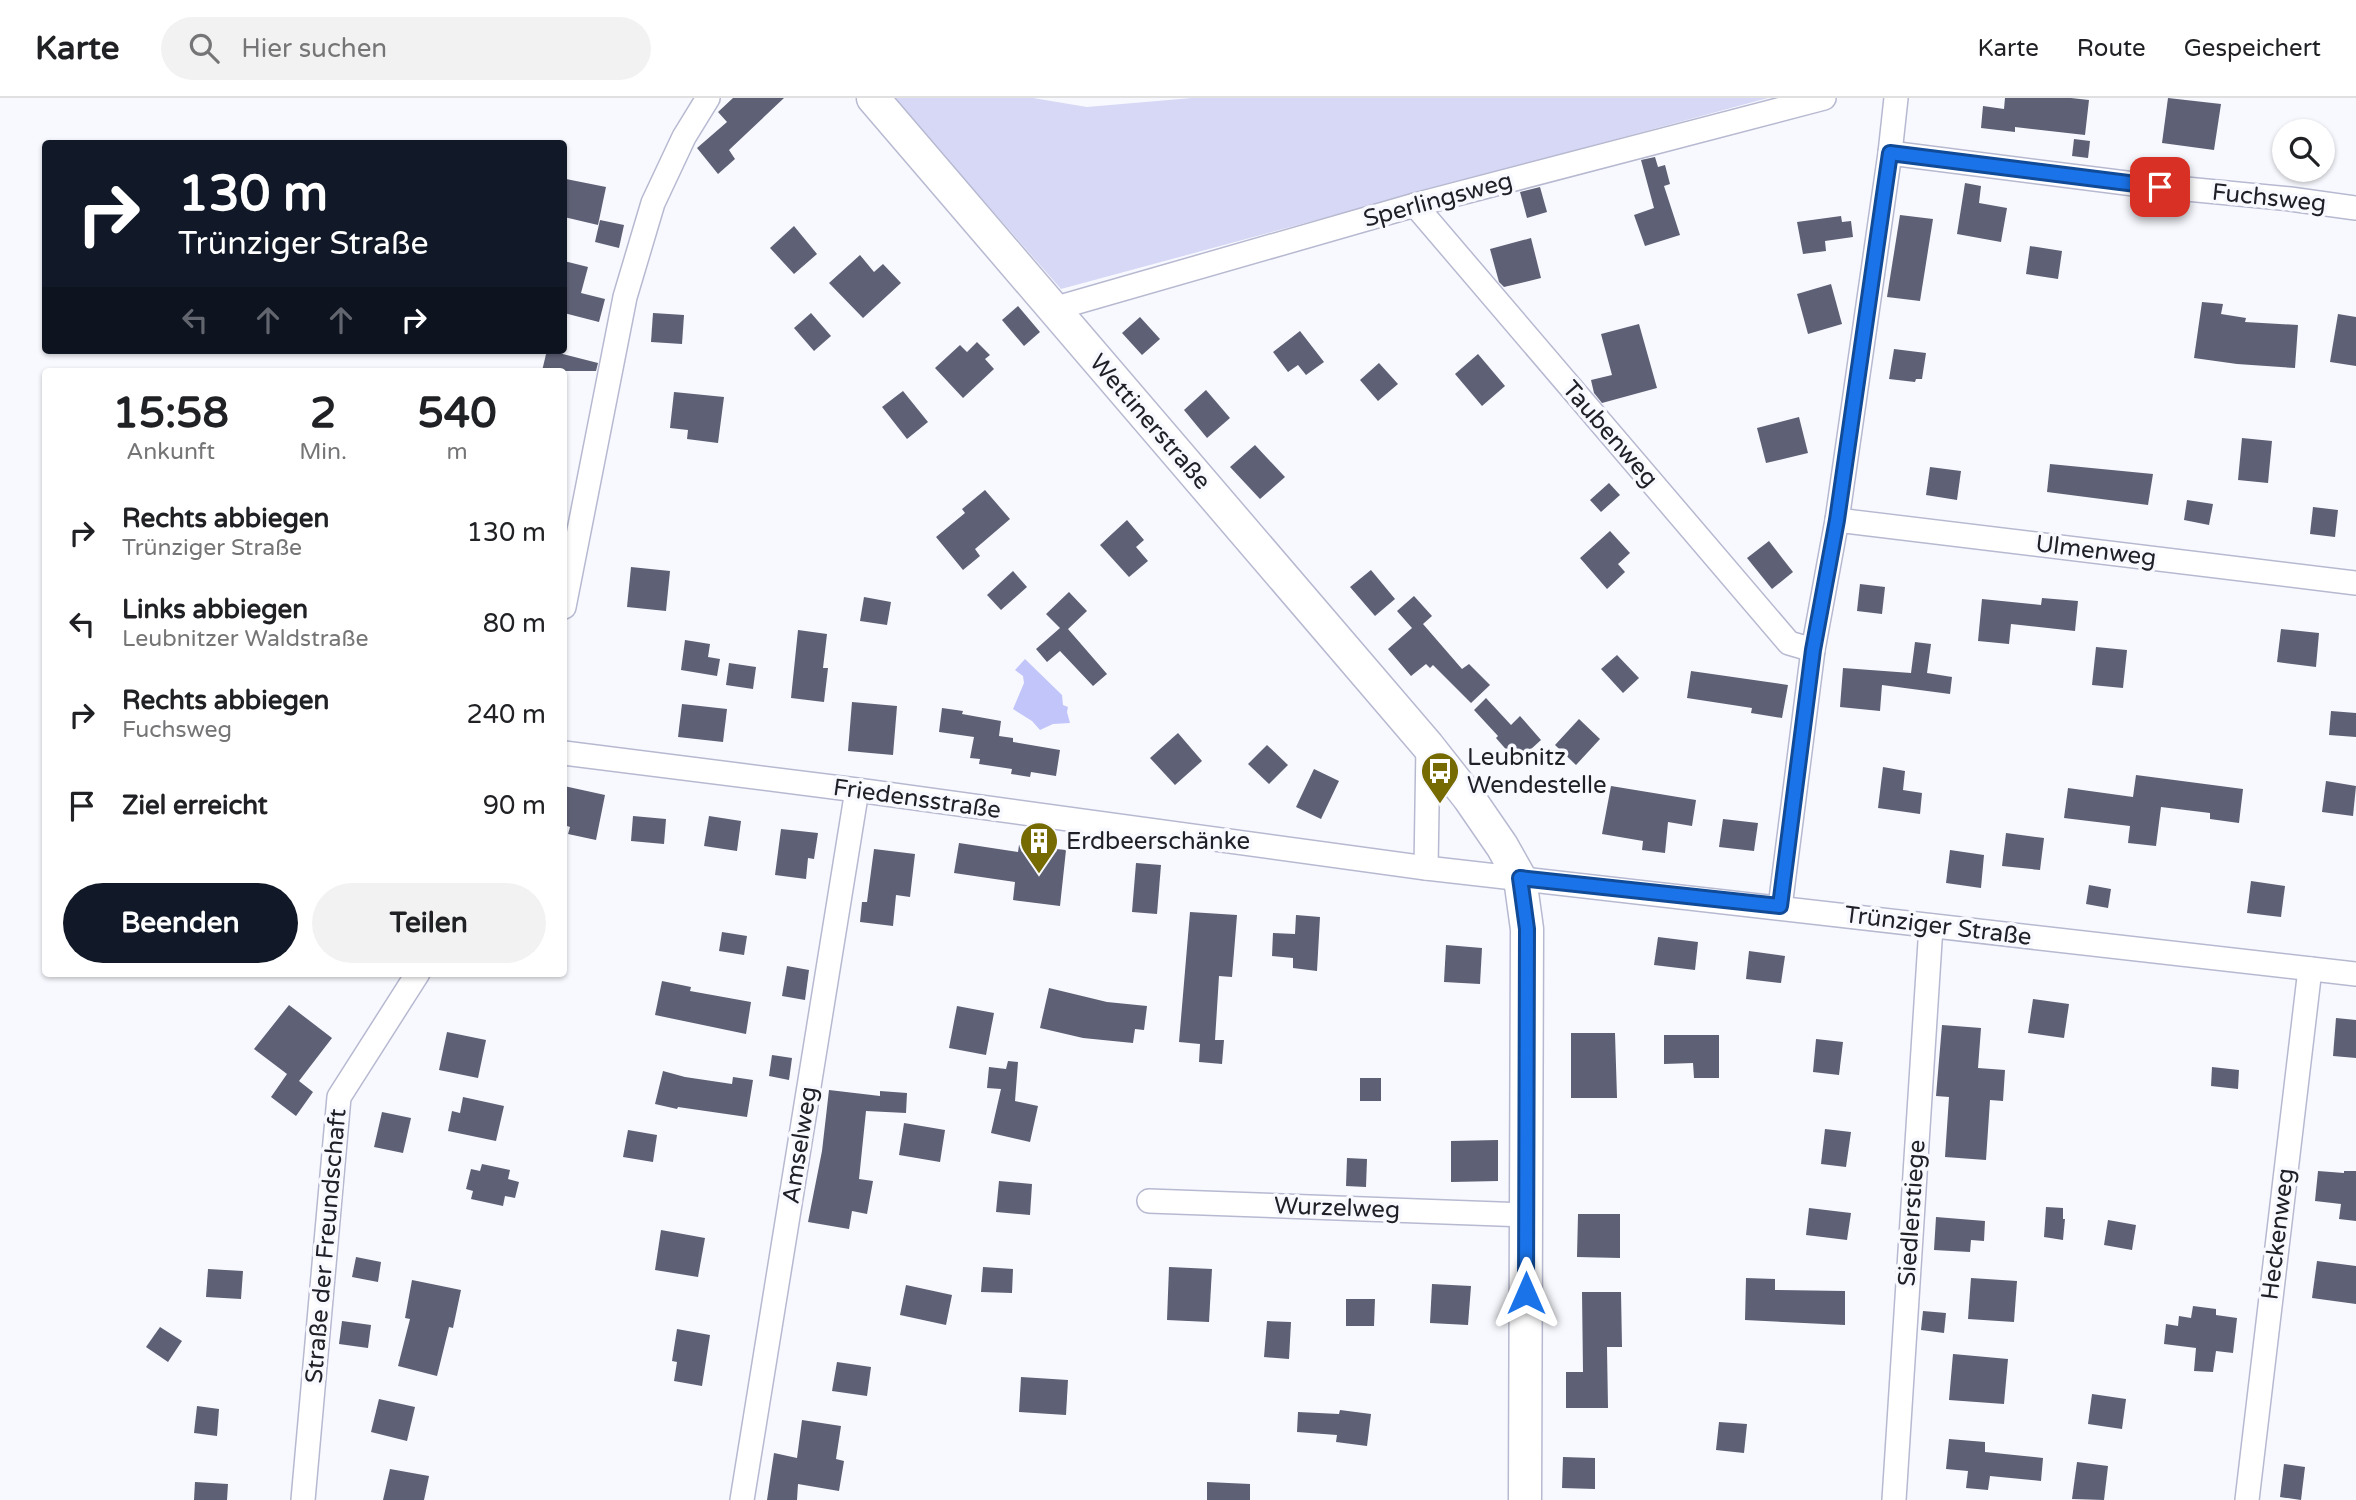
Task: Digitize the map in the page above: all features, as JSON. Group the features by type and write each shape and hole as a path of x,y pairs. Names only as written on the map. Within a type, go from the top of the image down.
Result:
{"street":[{"path":"567,592 625,297 653,203 684,138 708,98"},
{"name":"Wettinerstraße","path":"873,98 1428,746 1469,798 1520,878"},
{"name":"Sperlingsweg","path":"1053,309 1415,205 1824,98"},
{"path":"1780,906 1813,650 1837,520 1896,98"},
{"name":"Fuchsweg","path":"1890,153 2134,184 2356,208"},
{"name":"Taubenweg","path":"1415,205 1789,643 1813,650"},
{"name":"Ulmenweg","path":"1837,520 2356,583"},
{"path":"1426,868 1428,746"},
{"name":"Friedensstraße","path":"567,753 1426,868 1520,878"},
{"name":"Amselweg","path":"743,1500 857,790"},
{"path":"1520,878 1527,929 1525,1500"},
{"name":"Trünziger Straße","path":"1520,878 2356,974"},
{"name":"Siedlerstiege","path":"1894,1500 1931,926"},
{"name":"Heckenweg","path":"2247,1500 2310,969"},
{"name":"Straße der Freundschaft","path":"303,1500 339,1097 415,977"},
{"name":"Wurzelweg","path":"1149,1201 1526,1215"}],"shaded area":[{"path":"893,98 1033,98 1087,107 1192,98 1768,98 1061,289"}],"water":[{"path":"1025,659 1062,695 1063,705 1068,707 1070,723 1053,724 1040,730 1032,721 1013,709 1024,683 1023,676 1015,670"}],"building":[{"path":"733,98 784,98 729,150 735,159 718,174 697,148 727,122 718,112"},
{"path":"2005,98 2089,100 2085,135 2015,127 2015,132 1981,128 1983,106 2004,109"},
{"path":"2168,98 2221,104 2214,150 2162,143"},
{"path":"2074,139 2090,141 2088,158 2072,156"},
{"path":"1655,157 1658,167 1665,165 1670,184 1664,186 1680,235 1645,246 1634,215 1654,208 1641,160"},
{"path":"567,179 606,187 598,225 567,218"},
{"path":"1965,183 1981,186 1979,203 2007,208 2001,242 1957,234"},
{"path":"1540,187 1547,212 1527,218 1520,192"},
{"path":"1900,215 1933,219 1920,301 1887,297"},
{"path":"1841,216 1842,222 1851,221 1853,237 1825,241 1826,251 1803,254 1797,222"},
{"path":"600,220 624,225 619,248 595,242"},
{"path":"794,226 817,254 794,274 770,248"},
{"path":"1531,238 1541,278 1504,287 1499,282 1490,249"},
{"path":"2030,246 2062,251 2058,279 2026,274"},
{"path":"860,255 874,272 883,264 901,283 863,318 829,283"},
{"path":"567,262 588,267 581,293 605,299 599,322 567,314"},
{"path":"1831,284 1842,324 1808,334 1797,294"},
{"path":"2202,302 2223,304 2221,314 2246,318 2245,322 2298,325 2295,368 2194,358"},
{"path":"1018,306 1040,332 1024,346 1002,320"},
{"path":"653,313 684,315 682,344 651,342"},
{"path":"811,313 831,336 814,351 794,328"},
{"path":"2338,314 2356,317 2356,366 2330,362"},
{"path":"1140,317 1160,339 1142,355 1122,333"},
{"path":"1639,324 1657,388 1602,403 1594,393 1591,380 1612,375 1601,334"},
{"path":"1300,331 1324,362 1306,375 1298,365 1288,372 1273,352"},
{"path":"977,342 990,355 985,359 994,369 963,398 935,368 960,345 967,352"},
{"path":"1894,349 1926,353 1922,379 1916,379 1915,382 1889,379"},
{"path":"546,354 563,354 598,363 596,371 543,368"},
{"path":"1478,354 1505,386 1482,406 1455,374"},
{"path":"1379,363 1398,384 1378,401 1360,380"},
{"path":"1206,390 1230,418 1207,438 1184,410"},
{"path":"903,391 928,422 907,439 882,407"},
{"path":"674,392 724,397 718,443 687,439 688,430 670,428"},
{"path":"1799,417 1808,453 1766,463 1757,428"},
{"path":"2242,438 2272,441 2268,483 2238,480"},
{"path":"1255,445 1285,477 1260,499 1230,467"},
{"path":"2050,464 2153,474 2148,505 2047,492"},
{"path":"1930,467 1961,471 1957,500 1926,495"},
{"path":"1609,483 1620,495 1601,512 1590,500"},
{"path":"985,490 1010,519 975,549 980,556 963,570 936,537 965,513 962,509"},
{"path":"2187,500 2213,504 2209,525 2184,520"},
{"path":"2313,507 2338,510 2335,537 2310,534"},
{"path":"1127,520 1144,540 1136,547 1148,561 1129,577 1100,545"},
{"path":"1610,531 1630,553 1618,564 1625,572 1607,589 1580,558"},
{"path":"1769,541 1793,572 1772,589 1747,558"},
{"path":"631,567 670,571 666,611 627,607"},
{"path":"1371,570 1395,599 1375,616 1350,587"},
{"path":"1013,571 1027,587 1001,610 987,595"},
{"path":"1860,584 1885,587 1882,614 1857,611"},
{"path":"1069,592 1087,611 1068,629 1107,674 1093,686 1060,651 1047,662 1036,649 1060,628 1046,614"},
{"path":"1414,596 1432,616 1423,624 1462,669 1469,664 1490,685 1471,703 1433,665 1430,668 1426,664 1411,676 1388,649 1412,628 1397,611"},
{"path":"864,597 891,602 887,625 860,621"},
{"path":"2042,598 2078,601 2075,631 2011,624 2009,644 1978,641 1982,599 2041,605"},
{"path":"2281,629 2319,633 2316,667 2277,662"},
{"path":"798,630 827,634 823,668 828,668 824,702 791,698"},
{"path":"685,640 710,644 708,657 720,659 717,676 681,670"},
{"path":"1915,642 1931,644 1927,673 1952,677 1950,694 1882,685 1880,711 1840,707 1843,668 1911,673"},
{"path":"2096,647 2127,650 2123,688 2092,685"},
{"path":"1617,655 1639,678 1623,693 1601,669"},
{"path":"729,663 756,667 753,689 726,685"},
{"path":"1691,671 1788,685 1782,718 1751,713 1752,708 1687,698"},
{"path":"1486,698 1511,725 1520,716 1541,740 1517,762 1474,710"},
{"path":"852,702 897,706 893,755 848,751"},
{"path":"682,704 727,709 723,742 678,737"},
{"path":"942,708 1001,721 999,736 1013,738 1013,742 1060,750 1056,776 1031,772 1030,777 1011,774 1012,769 979,764 980,759 970,758 974,737 939,732"},
{"path":"2331,711 2356,713 2356,737 2329,735"},
{"path":"1579,719 1600,739 1576,765 1555,745"},
{"path":"1178,733 1202,761 1175,785 1150,758"},
{"path":"1267,745 1288,765 1269,784 1248,764"},
{"path":"1883,767 1905,771 1903,790 1922,793 1920,814 1878,808"},
{"path":"1314,769 1339,781 1321,819 1296,807"},
{"path":"2136,775 2243,789 2239,823 2210,819 2210,813 2161,807 2156,846 2128,843 2130,826 2064,818 2068,788 2133,797"},
{"path":"2326,781 2356,786 2353,816 2322,812"},
{"path":"1611,786 1696,800 1692,826 1668,822 1665,853 1642,850 1643,841 1602,834"},
{"path":"567,787 605,795 596,840 568,834 570,827 567,826"},
{"path":"633,816 666,819 664,844 631,841"},
{"path":"709,816 741,821 737,851 704,846"},
{"path":"1723,819 1758,823 1754,851 1719,847"},
{"path":"781,829 818,833 814,859 808,858 806,879 775,875"},
{"path":"2006,833 2044,838 2040,870 2002,866"},
{"path":"959,843 1018,852 1019,845 1066,850 1060,906 1013,900 1015,882 954,873"},
{"path":"874,849 915,854 910,897 896,895 893,926 860,922 862,902 867,902"},
{"path":"1950,850 1984,855 1981,888 1946,883"},
{"path":"1136,863 1161,865 1157,914 1132,912"},
{"path":"2251,881 2285,886 2281,917 2247,913"},
{"path":"2089,885 2111,889 2108,908 2086,904"},
{"path":"1190,912 1237,915 1232,977 1219,976 1215,1040 1224,1040 1222,1064 1199,1062 1200,1044 1179,1042"},
{"path":"1296,915 1320,917 1317,971 1293,968 1293,958 1272,956 1273,933 1295,934"},
{"path":"722,932 747,936 744,955 719,951"},
{"path":"1658,937 1698,942 1695,970 1654,965"},
{"path":"1446,945 1482,948 1480,984 1444,982"},
{"path":"1749,951 1785,956 1781,983 1746,979"},
{"path":"787,966 809,970 805,1000 782,996"},
{"path":"662,981 691,987 690,991 751,1002 746,1034 655,1015"},
{"path":"1049,988 1107,1002 1147,1006 1144,1030 1135,1029 1133,1043 1083,1038 1040,1028"},
{"path":"2033,999 2069,1004 2064,1038 2028,1033"},
{"path":"289,1005 332,1038 299,1081 313,1092 296,1116 271,1097 287,1074 254,1049"},
{"path":"957,1006 994,1013 986,1055 949,1048"},
{"path":"2336,1018 2356,1020 2356,1058 2333,1056"},
{"path":"1942,1025 1981,1028 1978,1068 2005,1070 2003,1101 1990,1100 1986,1160 1945,1157 1949,1097 1936,1096"},
{"path":"447,1032 486,1040 478,1078 439,1070"},
{"path":"1571,1033 1615,1033 1617,1098 1571,1098"},
{"path":"1664,1035 1719,1035 1719,1078 1694,1078 1693,1063 1664,1064"},
{"path":"1816,1039 1843,1042 1839,1075 1813,1072"},
{"path":"772,1055 792,1058 789,1080 769,1076"},
{"path":"1008,1061 1018,1062 1015,1101 1038,1106 1030,1142 991,1133 1001,1089 987,1088 989,1067 1006,1069"},
{"path":"2212,1067 2239,1070 2238,1089 2211,1086"},
{"path":"663,1071 732,1084 733,1077 753,1080 747,1117 655,1104"},
{"path":"1360,1078 1381,1078 1381,1101 1360,1101"},
{"path":"829,1090 880,1096 880,1091 907,1093 906,1113 866,1111 859,1179 873,1181 867,1214 852,1211 849,1229 808,1222 822,1151"},
{"path":"463,1097 504,1106 496,1141 448,1131 452,1111 460,1113"},
{"path":"382,1112 411,1118 403,1153 374,1147"},
{"path":"904,1123 945,1130 940,1162 899,1155"},
{"path":"1825,1129 1851,1132 1846,1167 1821,1164"},
{"path":"628,1130 657,1135 653,1162 623,1157"},
{"path":"1498,1140 1498,1181 1451,1182 1451,1141"},
{"path":"1347,1158 1367,1159 1366,1187 1346,1186"},
{"path":"482,1164 510,1170 508,1179 519,1182 515,1198 505,1196 503,1206 471,1199 473,1191 466,1189 471,1169 480,1171"},
{"path":"2318,1171 2356,1171 2356,1221 2339,1219 2341,1204 2315,1201"},
{"path":"999,1181 1032,1184 1030,1215 996,1212"},
{"path":"2046,1207 2063,1208 2063,1240 2044,1237"},
{"path":"1809,1208 1851,1213 1847,1240 1806,1235"},
{"path":"1578,1214 1620,1214 1620,1258 1577,1257"},
{"path":"1936,1217 1985,1221 1984,1241 1971,1240 1970,1252 1934,1250"},
{"path":"2108,1220 2136,1225 2132,1250 2104,1245"},
{"path":"661,1230 705,1238 698,1277 655,1270"},
{"path":"356,1257 381,1262 378,1282 352,1277"},
{"path":"2317,1261 2356,1266 2356,1304 2312,1298"},
{"path":"983,1267 1013,1269 1012,1293 981,1292"},
{"path":"1169,1267 1212,1269 1209,1322 1167,1320"},
{"path":"208,1269 243,1271 241,1299 206,1297"},
{"path":"1746,1278 1775,1279 1775,1290 1845,1291 1845,1325 1745,1320"},
{"path":"1971,1278 2017,1281 2014,1322 1968,1319"},
{"path":"412,1280 461,1290 453,1328 449,1327 437,1376 398,1366 410,1319 405,1318"},
{"path":"1432,1284 1471,1286 1468,1325 1430,1323"},
{"path":"906,1285 952,1295 946,1325 900,1315"},
{"path":"1582,1292 1621,1292 1622,1347 1607,1347 1608,1408 1566,1408 1566,1372 1583,1372"},
{"path":"1346,1299 1375,1299 1374,1326 1346,1326"},
{"path":"2193,1306 2216,1309 2216,1315 2237,1318 2233,1353 2216,1351 2213,1372 2194,1371 2196,1348 2164,1344 2166,1324 2178,1326 2179,1316 2191,1318"},
{"path":"1923,1311 1946,1313 1944,1333 1921,1330"},
{"path":"342,1321 371,1325 368,1348 339,1344"},
{"path":"1267,1321 1291,1322 1289,1359 1264,1357"},
{"path":"160,1327 182,1341 168,1362 146,1347"},
{"path":"677,1329 710,1335 702,1386 674,1381 677,1362 672,1361"},
{"path":"1953,1354 2008,1359 2004,1404 1949,1400"},
{"path":"837,1362 871,1367 867,1396 832,1391"},
{"path":"1021,1377 1068,1380 1066,1415 1019,1412"},
{"path":"2092,1394 2126,1399 2122,1429 2088,1424"},
{"path":"379,1399 415,1407 407,1441 371,1432"},
{"path":"197,1406 219,1409 217,1436 194,1433"},
{"path":"1340,1410 1371,1414 1367,1446 1336,1442 1337,1435 1297,1432 1298,1412 1339,1414"},
{"path":"802,1420 841,1426 836,1459 844,1461 839,1491 798,1484 797,1500 767,1500 774,1453 797,1458"},
{"path":"1719,1422 1747,1424 1744,1453 1716,1450"},
{"path":"1949,1439 1985,1442 1985,1452 2043,1458 2041,1481 1990,1476 1988,1490 1966,1488 1968,1471 1946,1469"},
{"path":"1563,1457 1595,1458 1595,1489 1562,1488"},
{"path":"2077,1462 2108,1466 2104,1500 2072,1499"},
{"path":"2284,1464 2305,1467 2301,1500 2280,1497"},
{"path":"390,1469 429,1476 424,1500 383,1500"},
{"path":"195,1482 228,1484 227,1500 194,1500"},
{"path":"1207,1482 1250,1484 1250,1500 1207,1500"}],"place":[{"name":"Leubnitz Wendestelle","path":"1440,805"},
{"name":"Erdbeerschänke","path":"1039,875"}],"route":[{"path":"1526,1293 1527,929 1520,878 1780,906 1813,650 1837,520 1890,153 2160,187"}]}
